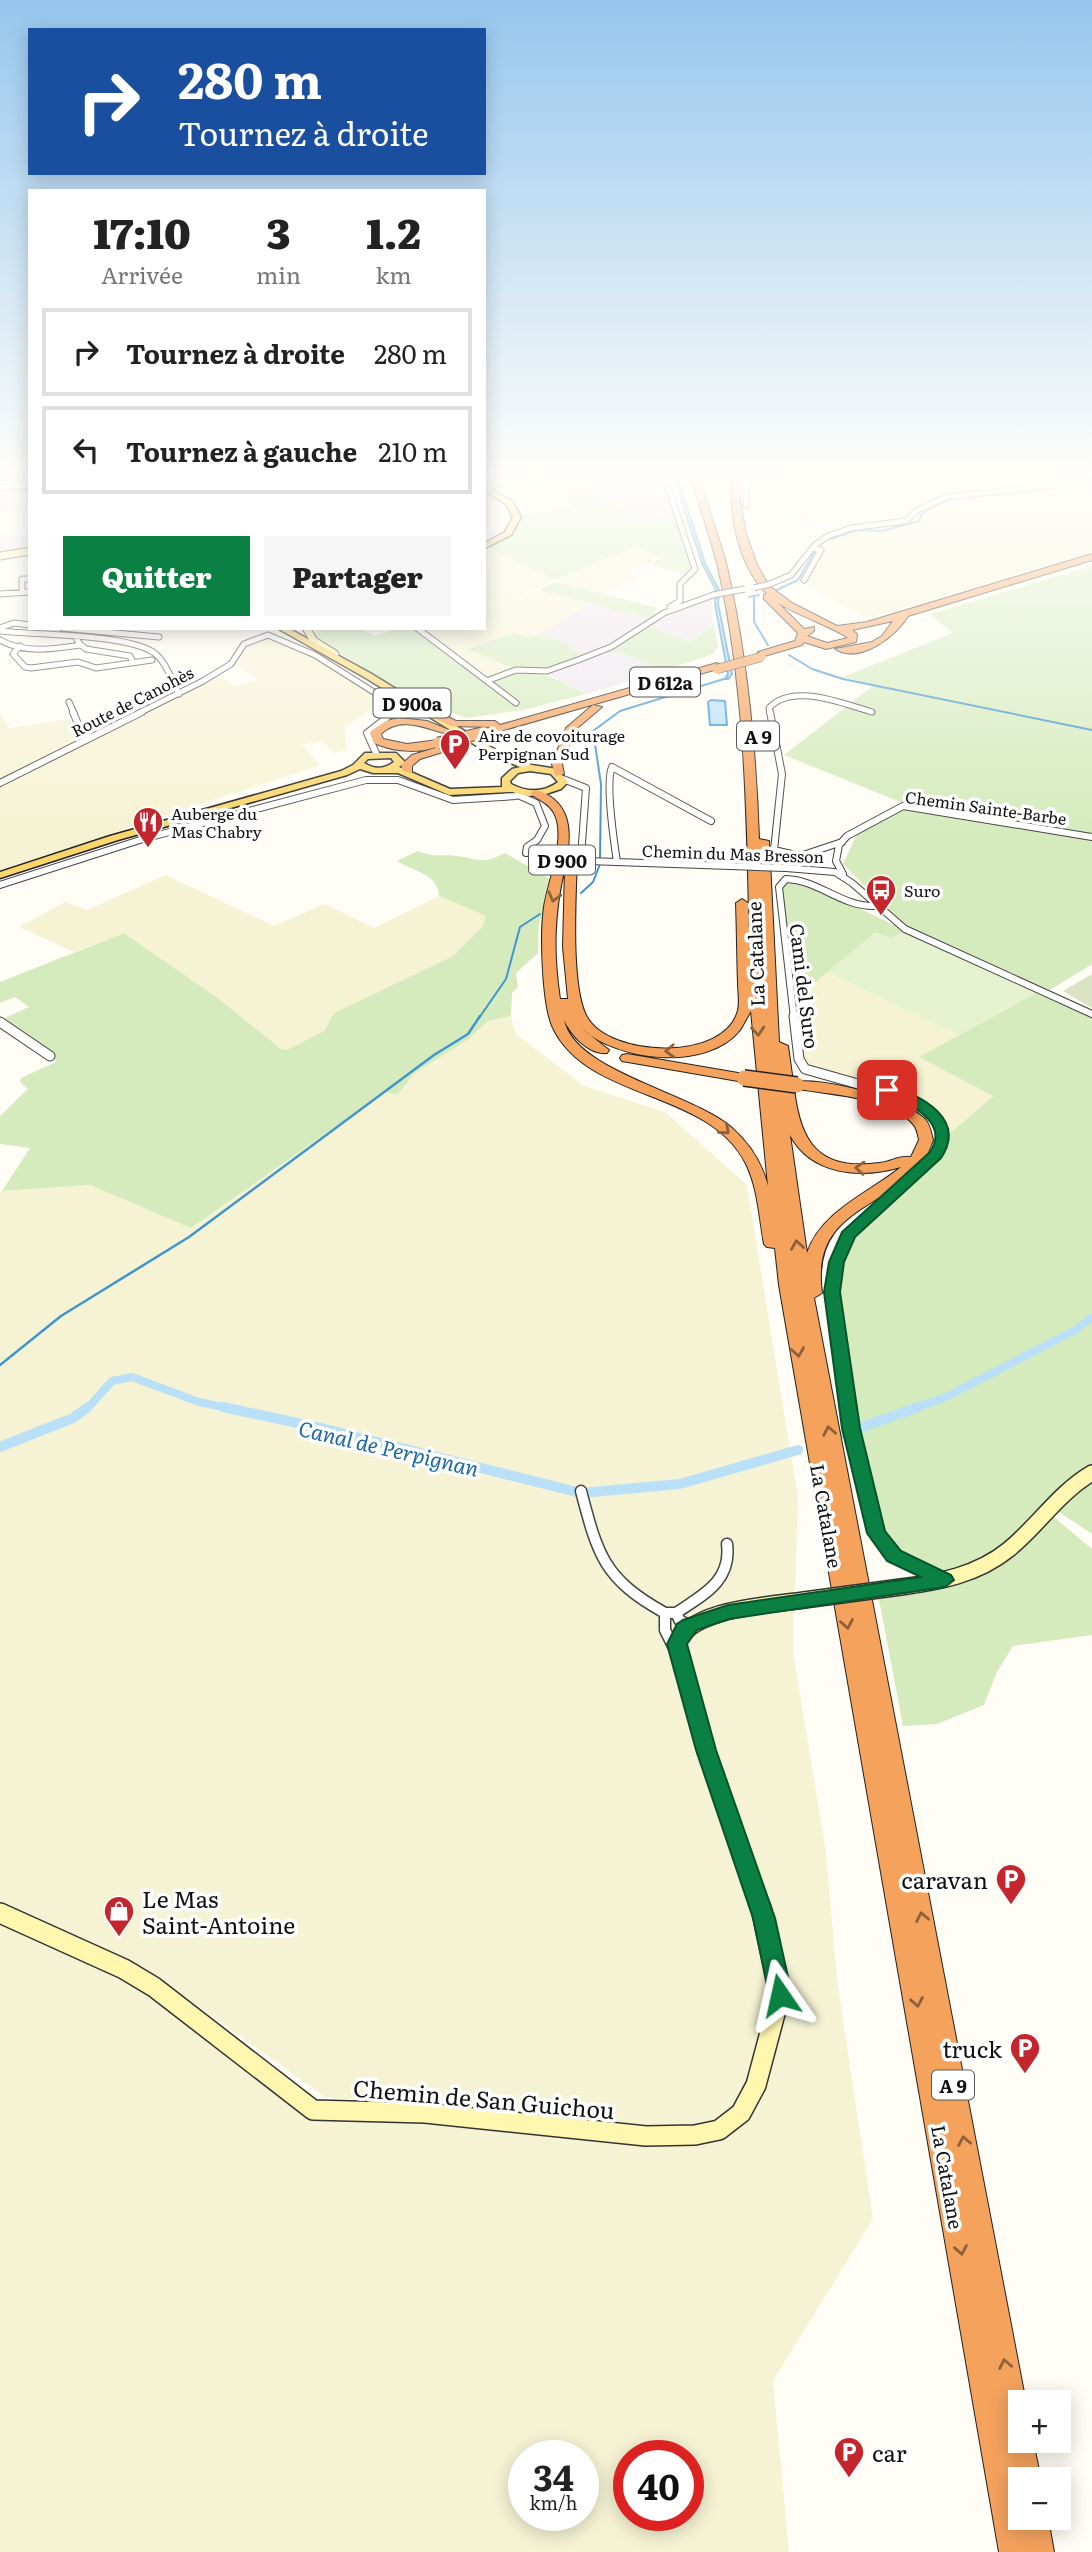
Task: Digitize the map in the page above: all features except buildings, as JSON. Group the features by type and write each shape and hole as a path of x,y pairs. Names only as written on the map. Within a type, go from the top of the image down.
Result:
{"highway":[{"name":"La Catalane","path":"728,594 747,724 758,1026 787,1285 1013,2552"},
{"name":"La Catalane","path":"737,594 755,712 769,1003 789,1200 811,1336 1025,2467"},
{"path":"765,594 803,635 816,645"},
{"path":"773,594 843,630 853,640 847,644 799,645 773,654"},
{"path":"843,630 970,594"},
{"path":"761,655 794,645 814,628 843,630 975,594"},
{"path":"761,655 779,647 788,637 768,598"},
{"path":"793,606 849,621 874,620 904,613"},
{"path":"761,655 873,644 885,638 897,620 922,610"},
{"name":"D 612a","path":"487,733 761,655"},
{"path":"560,782 557,764 571,728 590,710 615,698"},
{"name":"D 612a","path":"487,733 615,698"},
{"name":"D 900a","path":"411,702 447,722 471,726 530,717 615,698"},
{"path":"449,742 428,723 390,723 375,733 378,741 393,747 414,748 449,742 487,733"},
{"path":"400,763 406,765 449,742"},
{"path":"400,763 449,742"},
{"name":"D 900","path":"560,782 571,827 569,938"},
{"name":"D 900","path":"536,793 556,807 562,817 562,866 550,907 549,938"},
{"path":"569,938 578,1013 593,1033 614,1044 649,1052 690,1050 722,1039 741,1020 745,1010 742,891 744,837 746,823 752,816"},
{"path":"549,938 572,1027 583,1039 605,1052 632,1060 870,1097 900,1107 921,1124 925,1138 917,1160 852,1210 823,1237 813,1261 817,1317 811,1336"},
{"path":"549,938 557,1017 565,1038 591,1062 686,1104 728,1130 747,1153 757,1173 776,1267 787,1285"},
{"path":"567,1006 569,938"},
{"path":"769,1003 777,1015 793,1129 804,1148 818,1159 859,1169 892,1166 923,1148"},
{"path":"1036,2530 1040,2552"}],"main road":[{"name":"D 900a","path":"282,630 337,662 449,742 500,763 513,786"},
{"name":"D 900a","path":"283,630 367,675 496,754 530,768"},
{"path":"270,632 337,662"},
{"path":"0,877 114,838 344,773 362,758 376,753 400,763 440,787 455,790 513,786 536,793 560,782"},
{"path":"359,763 371,770"},
{"path":"386,770 400,763"},
{"path":"0,877 130,836 371,770 399,770 449,792 513,786 530,768 560,782"}],"street":[{"path":"489,680 516,670 547,671 595,654 664,613 680,601 680,594"},
{"path":"664,613 718,594"},
{"path":"0,630 14,623 28,625"},
{"path":"0,630 79,642 86,649 130,656 133,663"},
{"path":"92,630 124,630 159,637"},
{"path":"307,630 314,642 367,675"},
{"path":"421,630 516,703"},
{"path":"97,640 103,631"},
{"path":"270,632 315,655 396,706 394,713 367,733 376,753"},
{"name":"Route de Canohès","path":"0,783 191,688 231,664 246,642 270,632"},
{"path":"0,640 6,645 54,649 97,640 124,642 149,649 156,653 179,694"},
{"path":"20,646 13,654 25,667 31,668 78,662 91,668 152,660"},
{"path":"173,683 191,688"},
{"name":"Chemin Sainte-Barbe","path":"873,712 797,694 777,699 769,708 782,774 774,850 809,856 842,842 847,836 903,806 1092,837"},
{"path":"69,702 83,736 93,736"},
{"path":"617,862 610,820 612,791 609,774 612,766 625,769 643,784 710,821"},
{"path":"0,885 143,839 366,780 398,780 453,800 513,786 536,803 545,826 537,840 527,847 526,853"},
{"name":"Chemin du Mas Bresson","path":"560,782 586,788 582,813 581,857 588,861 818,868 845,877 873,906 903,928 1007,972 1092,1014"},
{"path":"842,842 836,861 845,877"},
{"path":"818,868 836,861"},
{"name":"Cami del Suro","path":"873,906 857,906 802,879 786,879 779,887 799,1059 805,1069 911,1099 932,1113 944,1131 943,1143 936,1155 848,1235 836,1262 832,1292 834,1325 852,1431 866,1500 876,1533 894,1556 945,1580"},
{"path":"0,1022 50,1056"},
{"path":"677,1653 680,1636 690,1625 728,1612 945,1580 975,1571 1008,1550 1049,1506 1092,1473"},
{"path":"582,1493 591,1532 612,1576 634,1598 671,1613 690,1625"},
{"path":"671,1613 722,1580 728,1569 727,1544"},
{"path":"671,1613 669,1644 677,1653"},
{"name":"Chemin de San Guichou","path":"0,1913 124,1969 154,1987 313,2110 425,2113 646,2136 695,2135 727,2126 741,2113 756,2085 780,1995 764,1918 706,1750 677,1653"}],"shaded area":[{"path":"486,594 523,594 514,598 526,594 555,594 590,603 556,625 528,638 515,633 468,649 516,669 489,677 425,630 486,630"},
{"path":"823,594 950,594 868,618"},
{"path":"714,596 711,605 714,624 691,642 647,626"},
{"path":"590,603 650,619 606,648 665,670 586,694 546,673 567,649 574,646 538,634"},
{"path":"267,636 314,656 381,699 345,727 346,750 335,753 322,741 302,745 320,765 0,870 0,714 9,728 70,719 76,736 86,742 217,676 236,686 259,679 236,665 248,644"},
{"path":"166,875 274,926 325,904 374,928 439,896 487,916 483,926 453,956 334,1013 324,1031 287,1050 281,1049 219,999 124,933 74,952 19,927 65,902 87,910"},
{"path":"827,972 959,1035 920,1057 993,1096 947,1136 935,1112 808,1069 802,1059 795,999"},
{"path":"511,1016 516,1034 584,1086 665,1112 747,1185 798,1498 795,1597 718,1605 686,1618 671,1635 673,1662 759,1919 775,1995 764,2045 730,2118 714,2128 646,2130 325,2097 153,1974 97,1945 93,1947 0,1906 0,1191 90,1185 191,1228 385,1092 397,1095 415,1073 469,1039 488,1021"},
{"path":"794,1607 793,1652 826,1852 837,1979 873,2219 773,2381 789,2552 0,2552 0,1920 149,1991 317,2121 366,2120 523,2132 739,2125 785,1996 681,1661 686,1638 719,1618"}],"green space":[{"path":"555,594 602,594 658,608 650,619"},
{"path":"997,594 1092,594 1092,964 1050,990 905,927 843,864 857,834 903,803 784,755 874,685 843,677 953,633 930,614"},
{"path":"714,624 718,647 713,654 665,670 609,649 647,626 691,642"},
{"path":"316,630 362,630 375,636 393,630 418,630 487,680 517,673 538,674 559,680 586,694 523,710 466,718 411,697 326,645 315,635"},
{"path":"515,633 528,638 538,634 576,646 568,650 588,656 546,670 516,669 467,649"},
{"path":"418,851 480,860 505,853 552,880 539,923 538,953 516,973 518,987 512,993 511,1016 488,1021 469,1039 415,1073 397,1095 385,1092 191,1228 90,1185 2,1191 30,1148 0,1144 0,1116 28,1089 20,1082 21,1078 56,1062 52,1054 0,1020 29,1007 15,997 0,1003 0,982 124,933 219,999 281,1049 287,1050 324,1031 334,1013 453,956 483,926 486,916 439,896 435,883 430,878 397,861"},
{"path":"801,880 906,931 891,938 875,933 795,999 782,887 784,882"},
{"path":"906,931 1041,990 959,1035 827,972 875,933 891,938"},
{"path":"1092,974 1092,1008 1063,991"},
{"path":"1041,990 1092,1016 1092,1469 1005,1548 943,1577 897,1554 880,1532 854,1427 836,1292 840,1262 851,1236 939,1156 947,1136 993,1096 919,1057"},
{"path":"1092,1477 1092,1534 1053,1508"},
{"path":"1049,1513 1092,1549 1092,1635 1013,1646 997,1672 984,1705 937,1724 903,1726 878,1594 978,1574"}],"water":[{"path":"716,594 719,594 718,604 732,674 728,679 725,679 728,674 715,604"},
{"path":"725,701 727,725 710,725 708,702"}],"waterway":[{"path":"754,596 759,595"},
{"path":"749,597 754,596"},
{"path":"754,596 754,622 768,645"},
{"path":"789,655 812,669 843,679 1092,730"},
{"path":"600,859 601,784 593,731 620,711 727,678"},
{"path":"581,893 593,882 600,864"},
{"path":"479,1018 506,979 520,927 540,914"},
{"path":"0,1365 61,1316 189,1237 434,1055 468,1034 480,1016"},
{"name":"Canal de Perpignan","path":"913,1409 946,1397 1077,1329 1092,1317"},
{"name":"Canal de Perpignan","path":"87,1409 112,1381 132,1377 199,1402 232,1409"},
{"name":"Canal de Perpignan","path":"0,1447 73,1418 88,1407"},
{"name":"Canal de Perpignan","path":"223,1407 325,1429 581,1493 680,1484 798,1450"},
{"name":"Canal de Perpignan","path":"843,1434 918,1407"}],"place":[{"name":"Aire de covoiturage Perpignan Sud","path":"455,771"},
{"name":"Auberge du Mas Chabry","path":"148,849"},
{"name":"Suro","path":"881,917"},
{"name":"caravan","path":"1011,1906"},
{"name":"Le Mas Saint-Antoine","path":"119,1938"},
{"name":"truck","path":"1025,2075"},
{"name":"car","path":"849,2479"}],"route":[{"path":"780,1995 764,1918 706,1750 677,1653 677,1644 684,1629 690,1625 728,1612 945,1580 894,1556 876,1533 851,1428 834,1325 832,1292 836,1262 848,1235 936,1155 943,1143 944,1131 932,1113 911,1099 887,1090"}]}
